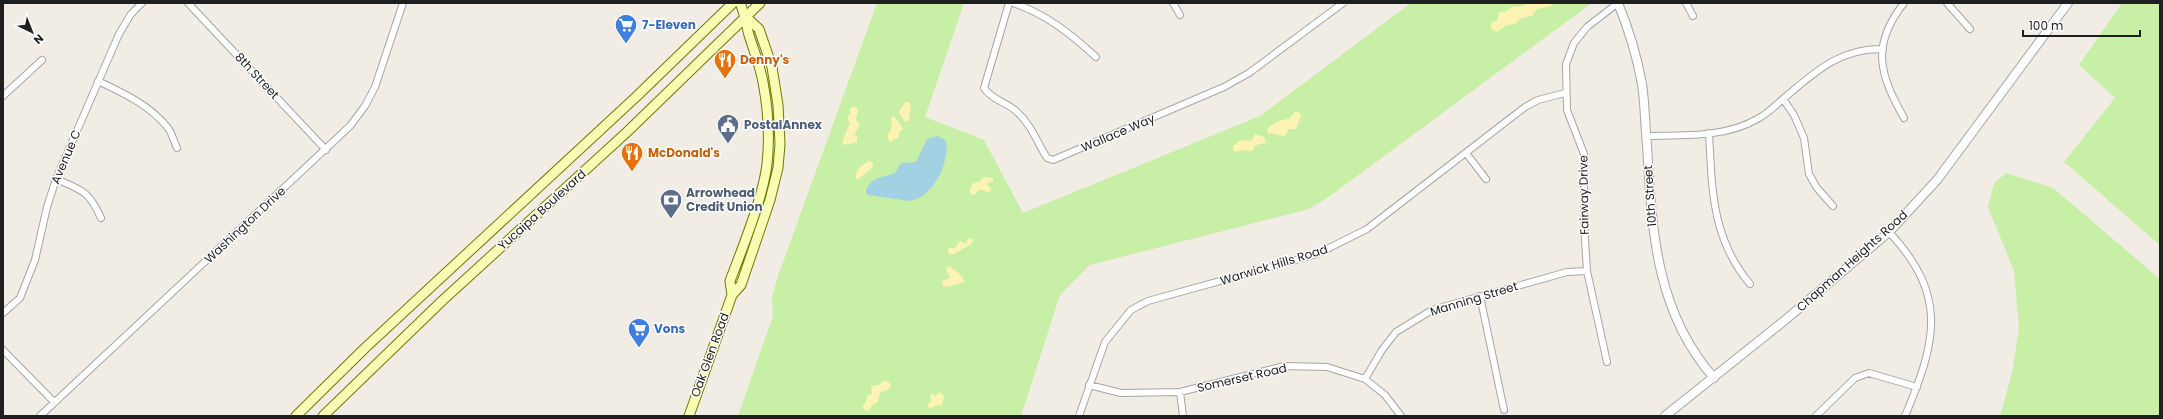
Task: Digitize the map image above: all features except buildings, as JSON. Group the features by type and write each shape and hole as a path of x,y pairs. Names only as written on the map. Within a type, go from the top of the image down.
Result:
{"main road":[{"name":"Yucaipa Boulevard","path":"296,416 365,348 637,96 733,3"},
{"name":"Oak Glen Road","path":"689,416 732,295 730,281 760,194 767,166 768,133 764,88 758,58 749,34 746,17 740,3"},
{"name":"Yucaipa Boulevard","path":"323,416 443,300 628,132 760,3"}],"street":[{"name":"Avenue C","path":"3,313 20,298 35,260 47,206 56,179 119,34 131,14 142,3"},
{"name":"8th Street","path":"188,3 326,150"},
{"name":"Washington Drive","path":"40,416 350,126 365,106 375,87 402,3"},
{"name":"Wallace Way","path":"1009,3 984,88 989,96 1017,112 1034,132 1048,158 1053,160 1224,88 1249,73 1343,3"},
{"path":"1013,3 1046,17 1071,34 1096,57"},
{"path":"1173,3 1180,15"},
{"name":"Fairway Drive","path":"1607,362 1587,271 1584,223 1584,154 1567,110 1565,93 1566,64 1574,43 1587,27 1618,3"},
{"name":"10th Street","path":"1618,3 1633,42 1642,86 1654,240 1660,276 1670,307 1690,346 1714,378"},
{"path":"1686,3 1693,16"},
{"path":"1904,3 1892,18 1885,36 1882,59 1889,91 1904,118"},
{"path":"1947,3 1970,29"},
{"name":"Chapman Heights Road","path":"1665,416 1714,378 1889,232 1937,180 2068,3"},
{"path":"1646,136 1710,133 1732,129 1759,119 1825,64 1842,56 1866,49 1883,49"},
{"path":"3,96 42,60"},
{"path":"98,81 140,102 169,129 177,148"},
{"name":"Warwick Hills Road","path":"1079,416 1105,342 1131,310 1148,301 1317,254 1334,247 1367,229 1525,107 1538,100 1565,93"},
{"path":"1783,99 1794,115 1804,138 1809,174 1817,188 1833,206"},
{"path":"1710,133 1712,190 1718,228 1737,268 1750,284"},
{"path":"1466,152 1486,179"},
{"path":"56,179 79,189 93,200 101,218"},
{"path":"1889,232 1917,267 1925,283 1931,311 1931,342 1917,387 1905,416"},
{"name":"Manning Street","path":"1365,379 1382,350 1396,332 1432,310 1567,272 1587,271"},
{"path":"1480,296 1504,410"},
{"path":"3,350 54,402"},
{"name":"Somerset Road","path":"1089,385 1121,393 1180,392 1284,366 1327,367 1365,379 1386,395 1401,416"},
{"path":"1816,416 1855,378 1869,373 1917,387"},
{"path":"1180,392 1183,416"}],"green space":[{"path":"877,3 964,3 925,117 984,140 1023,213 1260,116 1411,3 1592,3 1330,196 1309,209 1090,265 1060,295 1021,416 738,416 773,316 772,297 778,276"},
{"path":"2122,3 2160,3 2160,245 2064,162 2115,98 2079,65"},
{"path":"2006,173 2053,188 2160,279 2160,416 2000,416 2012,373 2019,329 2014,271 1988,207 1994,183"}],"sand":[{"path":"1529,3 1554,3 1551,6 1537,9 1532,16 1521,18 1515,24 1507,25 1497,32 1491,29 1491,23 1497,20 1499,13 1507,11 1513,6 1519,7"},
{"path":"906,101 911,104 909,120 905,122 899,112"},
{"path":"855,107 858,109 856,119 860,125 854,134 857,136 857,142 845,145 842,142 850,123 847,117 850,114 850,108"},
{"path":"1295,112 1300,113 1301,116 1296,129 1289,129 1285,136 1268,133 1267,129 1269,127 1280,121 1289,119"},
{"path":"894,116 903,129 899,132 899,137 890,142 887,135 892,128 891,118"},
{"path":"1255,134 1264,137 1266,143 1256,145 1252,151 1243,150 1236,152 1233,150 1233,146 1241,140 1251,141"},
{"path":"870,161 873,163 873,167 859,179 856,179 856,173"},
{"path":"984,177 993,178 993,181 986,184 991,188 991,191 987,192 979,189 975,195 970,194 973,183 979,182"},
{"path":"969,238 973,240 971,244 952,255 948,253 949,248 955,248 960,241 965,244"},
{"path":"949,266 959,273 965,282 947,287 943,286 942,281 950,278 946,269"},
{"path":"885,380 891,384 889,389 880,393 878,402 872,405 869,411 865,410 862,407 867,400 867,396 872,394 871,386 879,385"},
{"path":"940,392 944,396 942,405 929,409 927,405 931,401 930,393 936,396"}],"water":[{"path":"938,136 946,141 947,149 945,159 938,178 926,193 910,201 868,195 866,192 867,187 873,181 895,173 901,163 916,162 927,139"}],"place":[{"name":"7-Eleven","path":"626,44"},
{"name":"Denny's","path":"725,80"},
{"name":"PostalAnnex","path":"728,144"},
{"name":"McDonald's","path":"632,172"},
{"name":"Arrowhead Credit Union","path":"671,220"},
{"name":"Vons","path":"639,348"}]}
